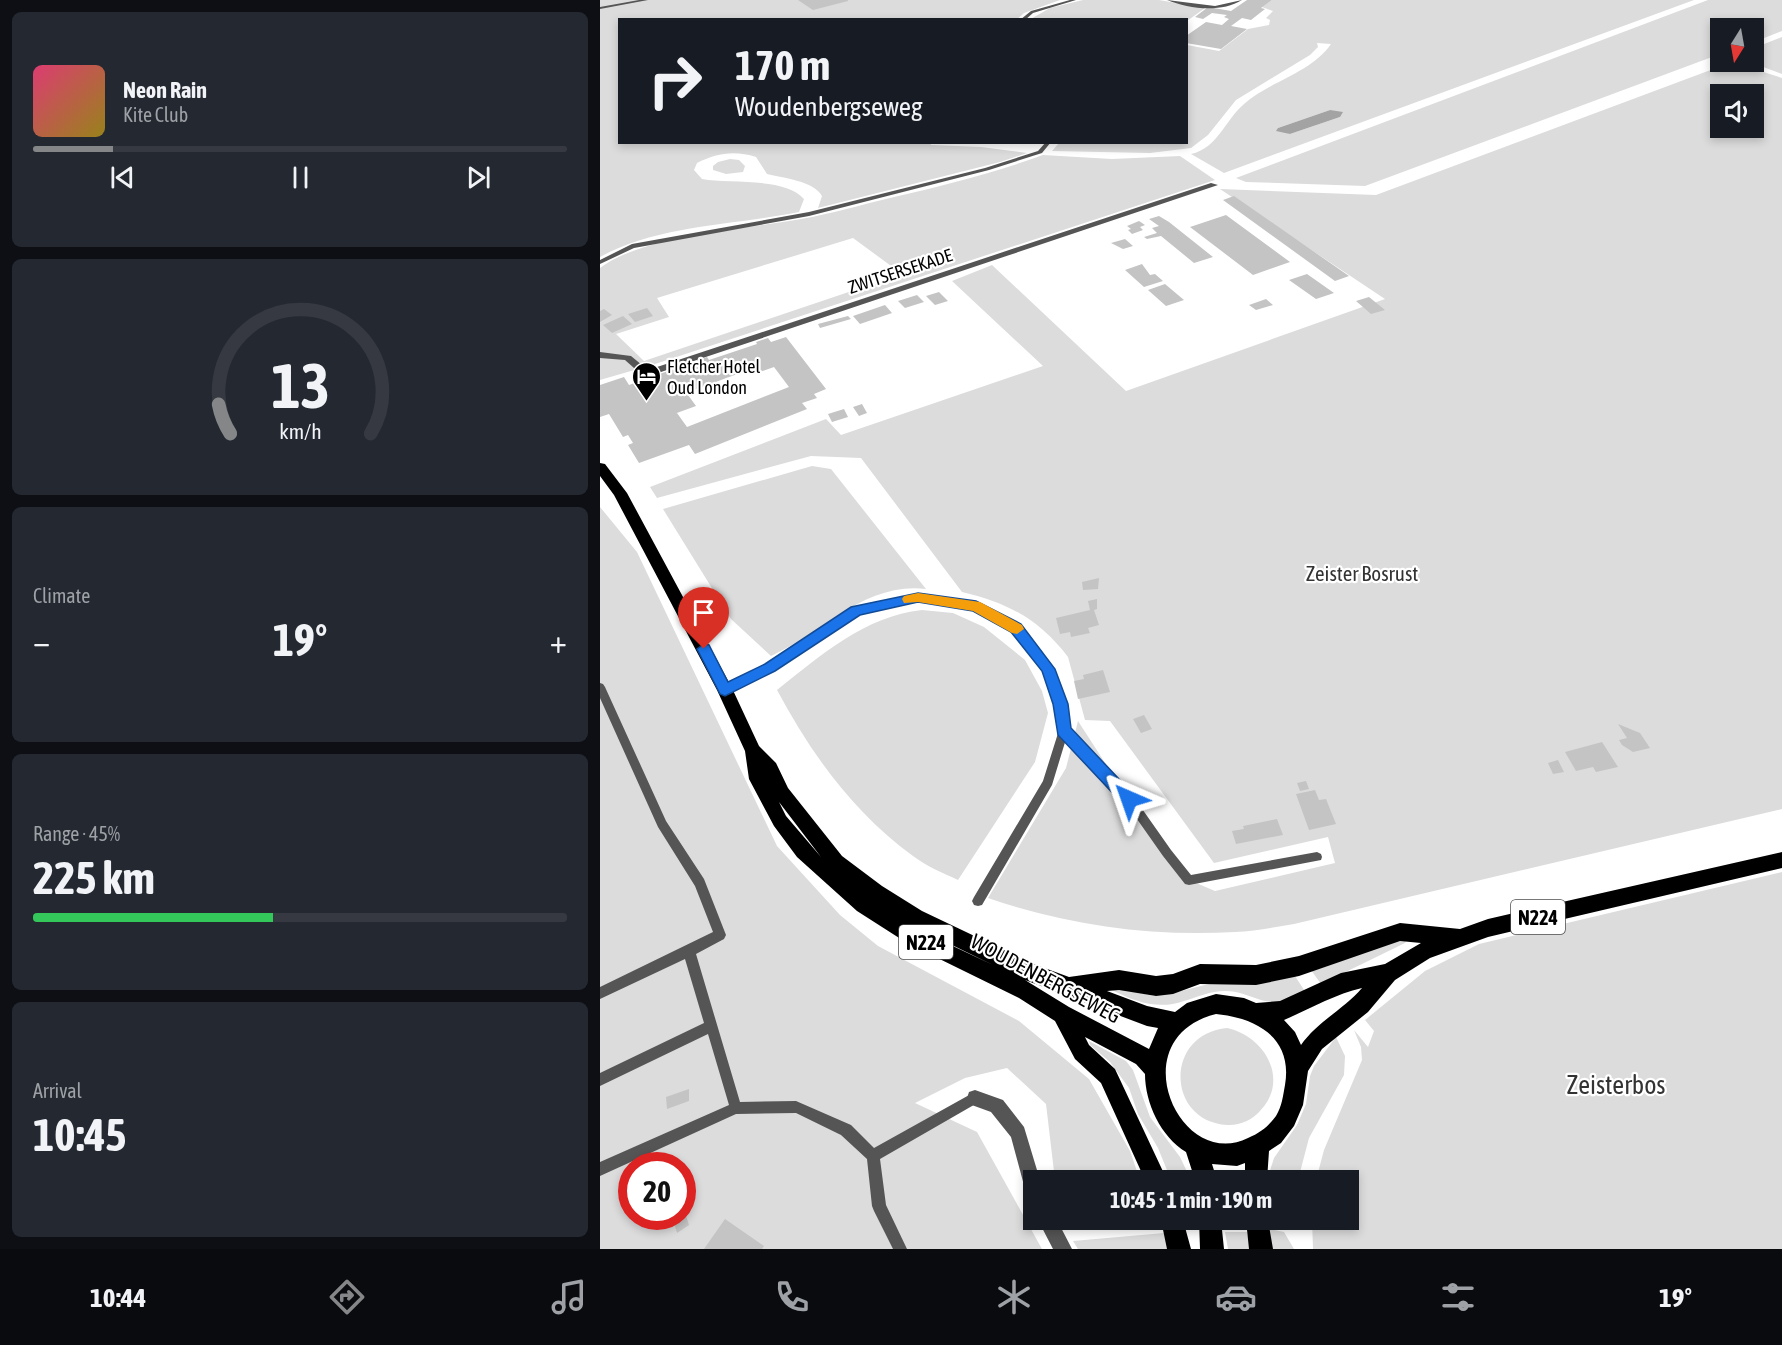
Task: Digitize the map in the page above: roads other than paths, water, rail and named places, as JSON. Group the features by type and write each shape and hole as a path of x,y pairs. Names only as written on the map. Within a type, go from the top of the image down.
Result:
{"main road":[{"name":"WOUDENBERGSEWEG","path":"600,467 620,493 725,690 753,751 755,774 780,821 803,851 864,905 914,937 1026,991 1062,1014 1143,1057 1154,1068"},
{"name":"N224","path":"753,751 770,768 782,793 830,854 874,892 915,917 973,947 1026,971 1068,986 1119,980 1156,986 1173,984 1200,974 1257,975 1279,971 1400,932 1461,937"},
{"name":"N224","path":"1297,1068 1315,1042 1361,1005 1388,973 1424,951 1488,928 1782,860"},
{"name":"N224","path":"1175,1022 1194,1010 1216,1004 1234,1004 1259,1012 1280,1011 1320,995 1341,983 1388,973"},
{"name":"WOUDENBERGSEWEG","path":"1068,986 1147,1016 1175,1022"},
{"name":"N224","path":"1196,1149 1217,1155 1240,1154 1259,1147 1282,1129 1295,1099 1297,1068 1291,1048 1280,1029 1259,1012"},
{"path":"1062,1014 1083,1052 1108,1076 1151,1170"},
{"path":"1175,1022 1158,1050 1154,1068 1158,1103 1177,1132 1196,1149 1203,1170"},
{"path":"1256,1170 1259,1147"},
{"path":"1174,1230 1179,1249"},
{"path":"1211,1230 1212,1249"},
{"path":"1258,1230 1261,1249"}],"street":[{"name":"ZWITSERSEKADE","path":"600,355 628,358 646,374 1214,185"},
{"path":"975,1098 997,1106 1018,1133 1029,1170"},
{"path":"1053,1230 1063,1249"}],"lane":[{"path":"600,8 646,0"},
{"path":"1024,18 1032,12 1074,0"},
{"path":"1169,0 1221,7 1231,6 1240,0"},
{"path":"1032,12 1033,6"},
{"path":"600,262 632,246 845,206 987,169 1040,152 1047,144"},
{"path":"725,690 770,668 856,610 918,597 976,606 1016,628 1048,669 1060,704 1064,730 1048,782 978,901"},
{"path":"600,687 662,824 700,883 720,935 600,993"},
{"path":"1064,730 1129,799 1189,880 1317,856"},
{"path":"689,951 736,1108"},
{"path":"600,1080 711,1026"},
{"path":"873,1156 975,1098"},
{"path":"600,1169 736,1108 796,1107 846,1130 873,1156 879,1206 900,1249"}],"place":[{"name":"Fletcher Hotel Oud London","path":"646,402"}],"park label":[{"name":"Zeister Bosrust","path":"1362,573"},
{"name":"Zeisterbos","path":"1616,1085"}]}
